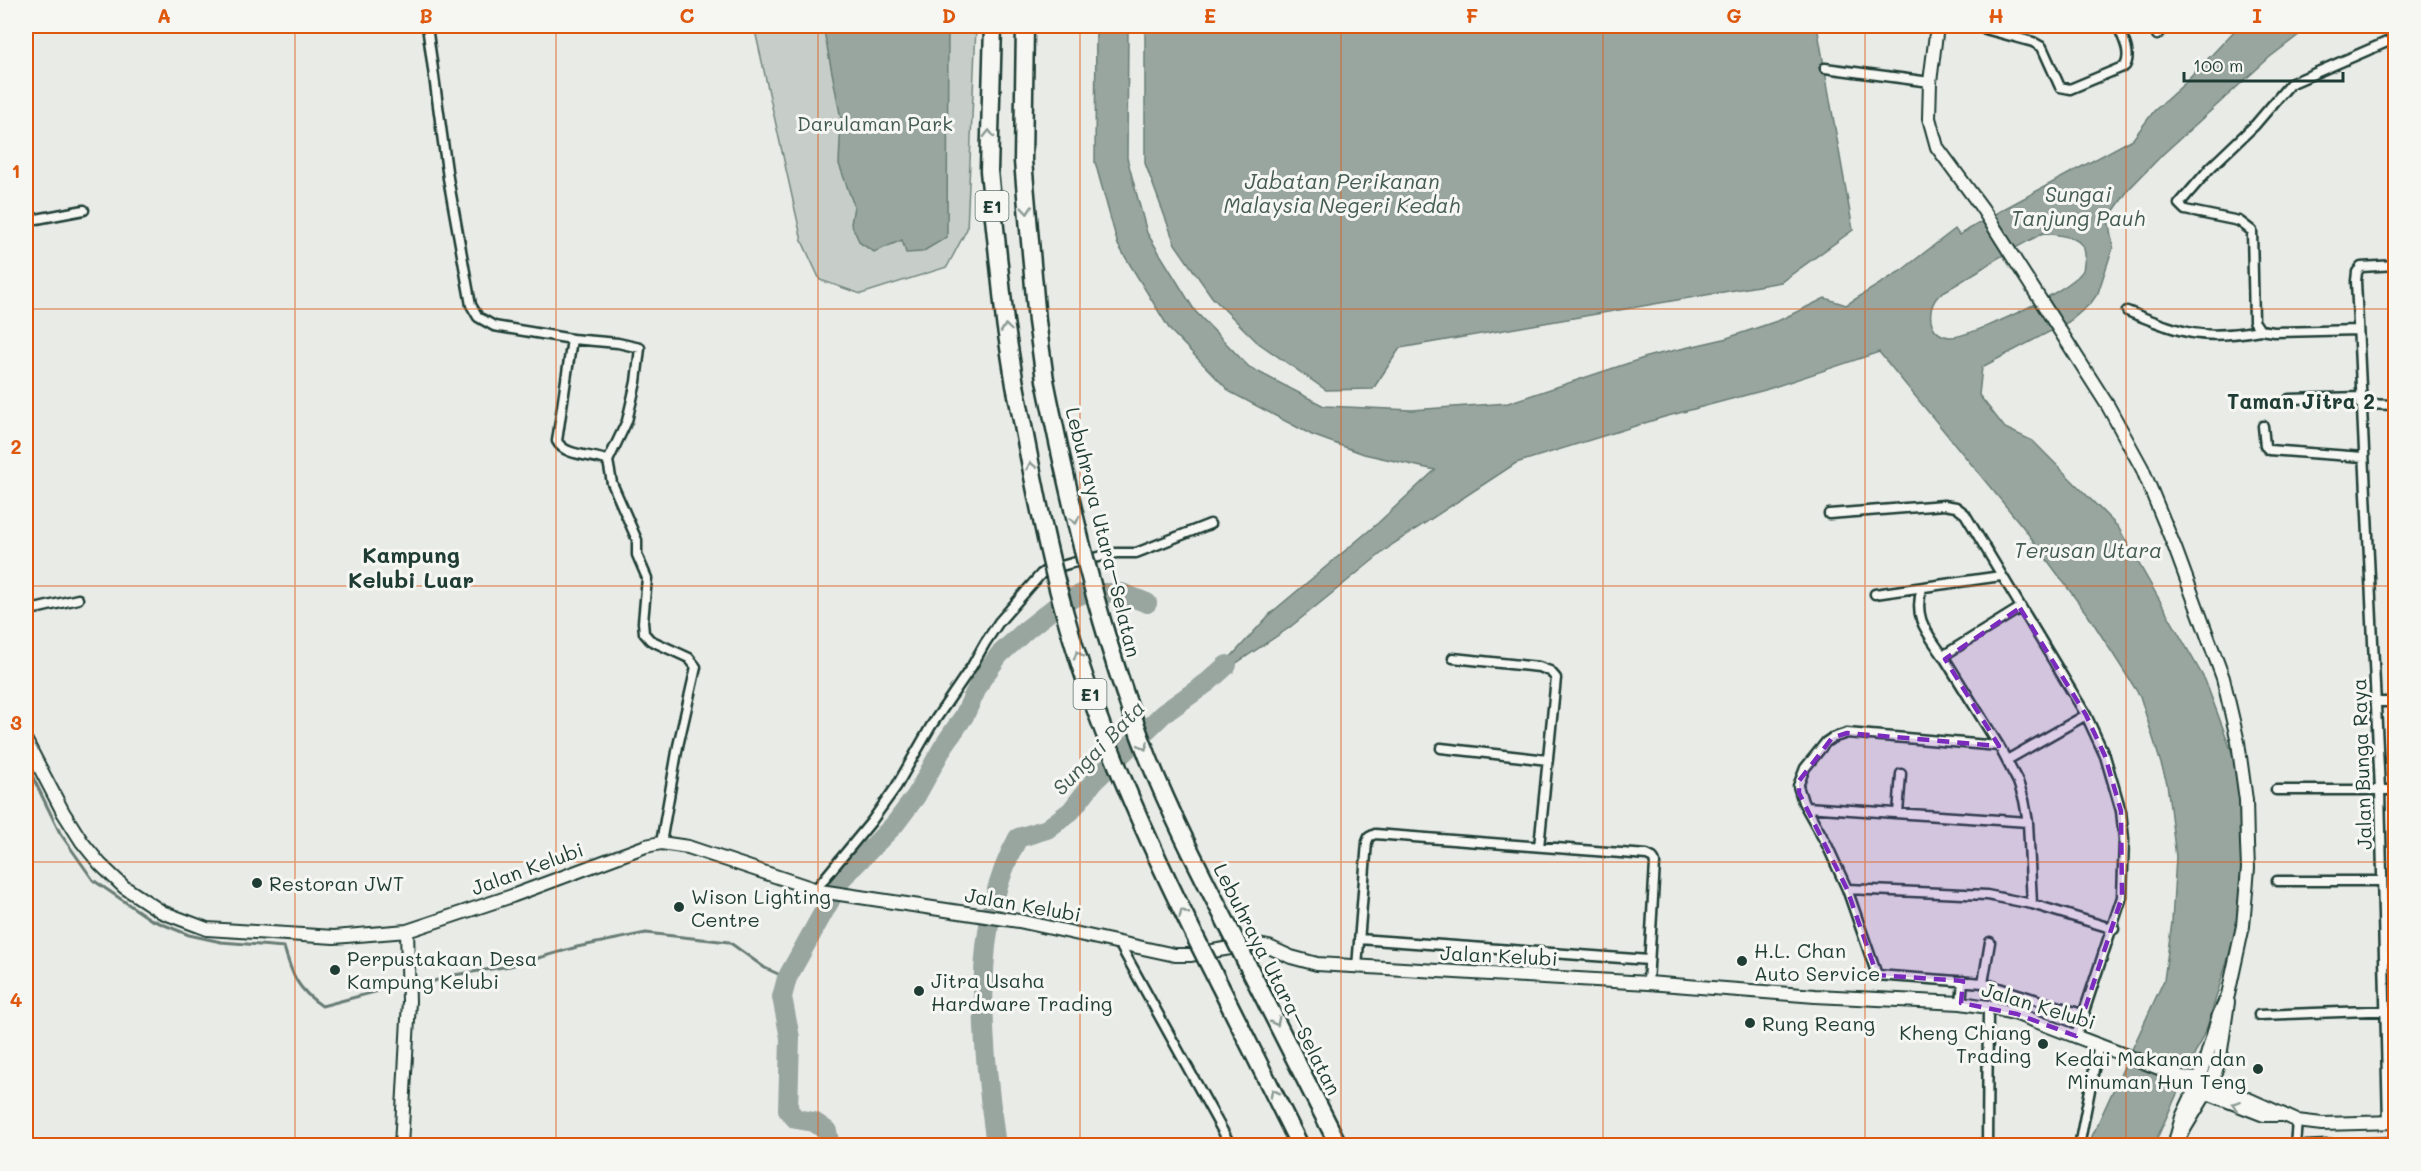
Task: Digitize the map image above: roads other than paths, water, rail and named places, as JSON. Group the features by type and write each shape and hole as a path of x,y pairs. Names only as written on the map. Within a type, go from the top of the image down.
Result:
{"highway":[{"name":"E1","path":"993,26 989,171 1005,322 1015,386 1050,557 1063,608 1091,695 1118,766 1161,866 1300,1146"},
{"name":"Lebuhraya Utara–Selatan","path":"1025,26 1023,160 1037,321 1045,380 1086,567 1106,638 1148,757 1193,859 1339,1146"}],"main road":[{"path":"1937,26 1930,82 1929,118 1937,147 1982,208 2108,406 2142,468 2175,548 2223,678 2238,741 2246,800 2248,868 2243,926 2228,995 2228,1014 2220,1057 2174,1145"},
{"name":"Jalan Kelubi","path":"26,741 45,781 82,842 124,887 162,912 207,929 334,937 407,930 512,896 646,846 661,843 702,851 818,891 1019,921 1175,955 1190,955 1239,945 1260,945 1299,960 1357,967 1648,982 1815,996 1988,1006 2114,1049 2204,1086 2267,1106 2297,1121 2322,1124 2392,1123"},
{"path":"401,1146 408,1012 407,930"}],"street":[{"path":"427,26 448,178 469,298 474,312 478,317 494,326 640,348 636,382 627,421 608,461 612,483 637,540 638,555 647,578 644,633 650,640 689,658 696,667 678,746 661,843"},
{"path":"1974,26 2033,42 2042,47 2060,87 2064,89 2070,89 2125,66 2128,58 2118,26"},
{"path":"2157,35 2167,26"},
{"path":"2260,330 2254,321 2252,231 2239,221 2185,210 2179,204 2210,168 2255,125 2290,84 2396,38"},
{"path":"1825,68 1930,82"},
{"path":"26,221 84,210"},
{"name":"Jalan Bunga Raya","path":"2392,1123 2385,1010 2380,790 2363,457 2357,272 2361,267 2371,265 2396,265"},
{"path":"2127,311 2191,335 2215,337 2260,330 2274,332 2358,330"},
{"path":"572,339 557,441 565,450 608,461"},
{"path":"2289,399 2361,401 2396,405"},
{"path":"2263,426 2265,446 2269,450 2363,457"},
{"path":"1829,514 1944,505 1956,507 1965,514 2086,715 2105,756 2121,811 2124,840 2122,897 2114,928 2076,1036"},
{"path":"818,891 871,822 985,643 1041,574 1047,570 1116,553 1136,553 1210,524"},
{"path":"1875,594 2001,576"},
{"path":"1922,588 1917,609 1920,620 2007,760 2021,791 2028,822 2032,904"},
{"path":"26,611 78,599"},
{"path":"1945,659 1946,654 2020,608"},
{"path":"1453,658 1539,667 1550,671 1556,678 1539,847"},
{"path":"2375,702 2396,702"},
{"path":"2007,760 2086,715"},
{"path":"1998,746 1858,733 1838,735 1826,742 1811,760 1799,781 1799,793 1847,889 1877,975 1983,983 2085,1015"},
{"path":"1441,748 1548,760"},
{"path":"1898,813 1901,774"},
{"path":"2276,790 2396,790"},
{"path":"1806,807 2028,822"},
{"path":"1357,967 1369,837 1375,834 1647,855 1653,858 1655,863 1648,982"},
{"path":"2277,880 2381,881"},
{"path":"1847,889 1987,895 2032,904 2114,928"},
{"path":"1359,939 1649,960"},
{"path":"1983,983 1990,942"},
{"path":"1119,943 1230,1146"},
{"path":"1961,1003 1963,981"},
{"path":"1987,1146 1988,1006"},
{"path":"2259,1015 2396,1010"},
{"path":"2079,1146 2100,1044"},
{"path":"2295,1146 2297,1121"},
{"path":"2305,1146 2396,1142"}],"water":[{"path":"823,26 948,26 947,237 922,252 906,253 902,240 874,252 860,243 851,224 854,206 839,164 841,119"},
{"path":"1096,26 1128,26 1127,158 1147,233 1195,311 1249,367 1324,406 1412,410 1508,403 1650,356 1724,339 1780,320 1825,298 1846,305 1902,270 1955,229 1959,235 2133,139 2154,111 2185,83 2239,26 2318,26 2304,31 2270,57 2163,154 2129,189 2108,219 2113,247 2098,293 2091,303 2070,321 1982,367 1979,395 2005,428 2033,441 2118,527 2205,680 2239,771 2243,858 2237,929 2207,1027 2154,1145 2088,1145 2164,980 2172,922 2176,857 2167,783 2140,696 2092,621 2023,527 1879,352 1765,390 1664,417 1516,463 1393,544 1289,628 1208,682 1271,613 1378,523 1435,470 1364,454 1312,435 1230,392 1170,330 1118,245 1095,162","holes":["2043,233 2077,240 2081,244 2085,257 2084,267 2076,278 2042,300 1978,330 1950,337 1936,330 1932,324 1931,309 1939,295"]},
{"name":"Jabatan Perikanan Malaysia Negeri Kedah","path":"1145,26 1817,26 1853,230 1781,282 1400,348 1373,389 1326,390 1257,342 1212,297 1175,244 1145,163"}],"waterway":[{"path":"830,1146 827,1131 814,1122 796,1119 788,1110 790,1038 782,997 787,978 843,877 895,824 916,796 943,747 964,716 981,680 999,655 1025,631 1059,604 1084,593 1122,593 1147,603"},
{"name":"Sungai Bata","path":"996,1146 987,1069 983,989 992,911 1002,873 1018,838 1047,829 1071,811 1094,781 1163,714 1208,682 1227,665"},
{"path":"26,763 60,833 93,880 150,919 189,935 221,942 284,947 297,981 307,994 322,1006 397,986"},
{"path":"418,986 454,975 510,966 577,947 646,933 729,942 765,968 787,978"}],"place":[{"name":"Restoran JWT","path":"257,883"},
{"name":"Wison Lighting Centre","path":"679,907"},
{"name":"H.L. Chan Auto Service","path":"1742,961"},
{"name":"Perpustakaan Desa Kampung Kelubi","path":"335,970"},
{"name":"Jitra Usaha Hardware Trading","path":"919,991"},
{"name":"Rung Reang","path":"1750,1023"},
{"name":"Kheng Chiang Trading","path":"2043,1044"},
{"name":"Kedai Makanan dan Minuman Hun Teng","path":"2258,1069"}],"district":[{"name":"Taman Jitra 2","path":"2301,400"},
{"name":"Kampung Kelubi Luar","path":"411,566"}],"park label":[{"name":"Darulaman Park","path":"875,123"}],"water label":[{"name":"Sungai Tanjung Pauh","path":"2078,205"},
{"name":"Terusan Utara","path":"2088,549"}]}
